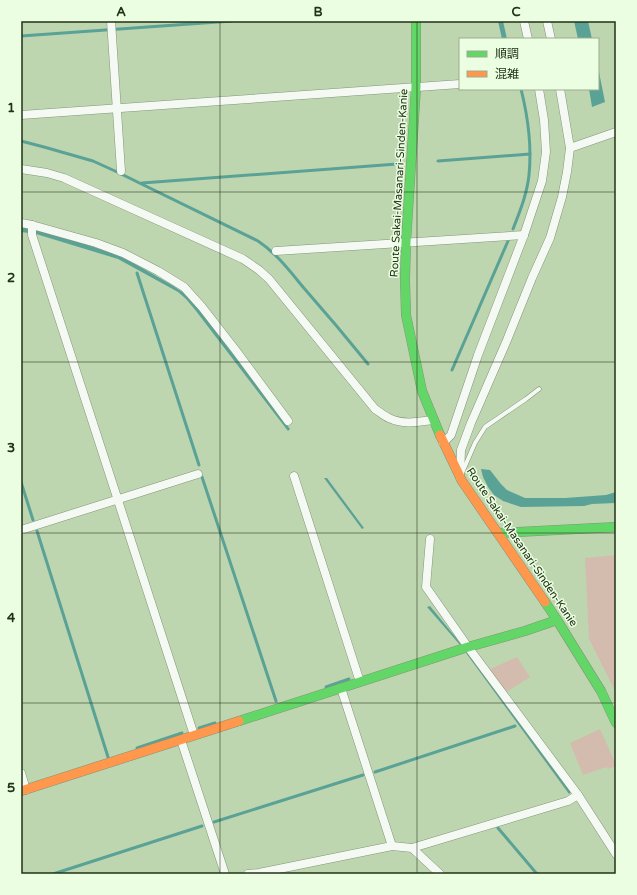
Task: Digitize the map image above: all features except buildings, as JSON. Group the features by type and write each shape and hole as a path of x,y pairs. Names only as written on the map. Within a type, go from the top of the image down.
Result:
{"main road":[{"name":"Route Sakai-Masanari-Sinden-Kanie","path":"416,21 416,87 406,242 406,314 422,391 443,443 460,477 557,620 601,691 616,723"},
{"path":"498,533 616,527"},
{"path":"24,791 468,647 525,631 557,620"}],"street":[{"path":"524,21 528,38"},
{"path":"547,21 551,38"},
{"path":"111,27 122,171"},
{"path":"21,115 459,84"},
{"path":"443,443 451,435 478,355 524,235 542,181 546,152 544,120 538,90"},
{"path":"460,477 461,450 471,423 550,238 562,197 570,148 560,90"},
{"path":"570,148 616,132"},
{"path":"21,169 47,173 64,178 243,259 269,279 375,409 387,418 400,422 412,423 433,420"},
{"path":"21,223 32,229 96,243 123,253 158,271 184,287 202,307 237,352 288,421"},
{"path":"32,229 194,735"},
{"path":"276,251 524,235"},
{"path":"21,530 198,474"},
{"path":"294,476 360,682"},
{"path":"430,539 426,587 468,647 578,795 616,854"},
{"path":"341,688 392,846"},
{"path":"181,740 225,874"},
{"path":"21,773 24,791"},
{"path":"248,874 267,872 392,846 412,848 568,801 578,795"},
{"path":"412,848 440,874"}],"lane":[{"path":"460,477 475,443 485,427 526,400 539,389"}],"shaded area":[{"path":"616,555 616,689 614,689 589,639 585,558"},
{"path":"517,657 530,677 505,693 488,670"},
{"path":"600,729 616,766 608,769 606,767 583,775 570,743"}],"water":[{"path":"498,21 503,21 507,38 502,38"},
{"path":"574,21 588,21 592,38 578,38"},
{"path":"599,72 605,102 592,107 589,90 599,90"},
{"path":"21,227 70,239 121,256 187,295 290,429 288,431 196,311 178,292 118,259 36,234 21,232"},
{"path":"481,469 490,470 507,490 525,498 565,498 606,495 616,492 616,503 592,504 584,506 521,507 503,501 494,495 483,477"},
{"path":"324,478 327,478 364,528 362,529"},
{"path":"430,606 462,645 460,645 427,607"},
{"path":"469,652 571,792 569,794 466,653"}],"waterway":[{"path":"21,36 232,21"},
{"path":"513,229 525,196 530,164 529,132 521,90"},
{"path":"21,141 93,161 258,241 282,262 368,364"},
{"path":"438,161 530,154"},
{"path":"142,183 397,164"},
{"path":"452,370 508,241"},
{"path":"137,273 199,465"},
{"path":"202,477 276,701"},
{"path":"21,482 33,520"},
{"path":"37,531 108,757"},
{"path":"326,687 349,679"},
{"path":"199,728 215,723"},
{"path":"375,772 515,726"},
{"path":"137,748 182,733"},
{"path":"214,822 363,775"},
{"path":"53,874 202,826"},
{"path":"498,828 537,874"}],"traffic: fast":[{"path":"416,21 416,87 406,242 406,315 422,391 440,435"},
{"path":"498,533 616,527"},
{"path":"545,602 601,691 616,723"},
{"path":"239,721 468,647 525,631 557,620"}],"traffic: slow":[{"path":"440,435 462,481 545,602"},
{"path":"21,791 239,721"}]}
